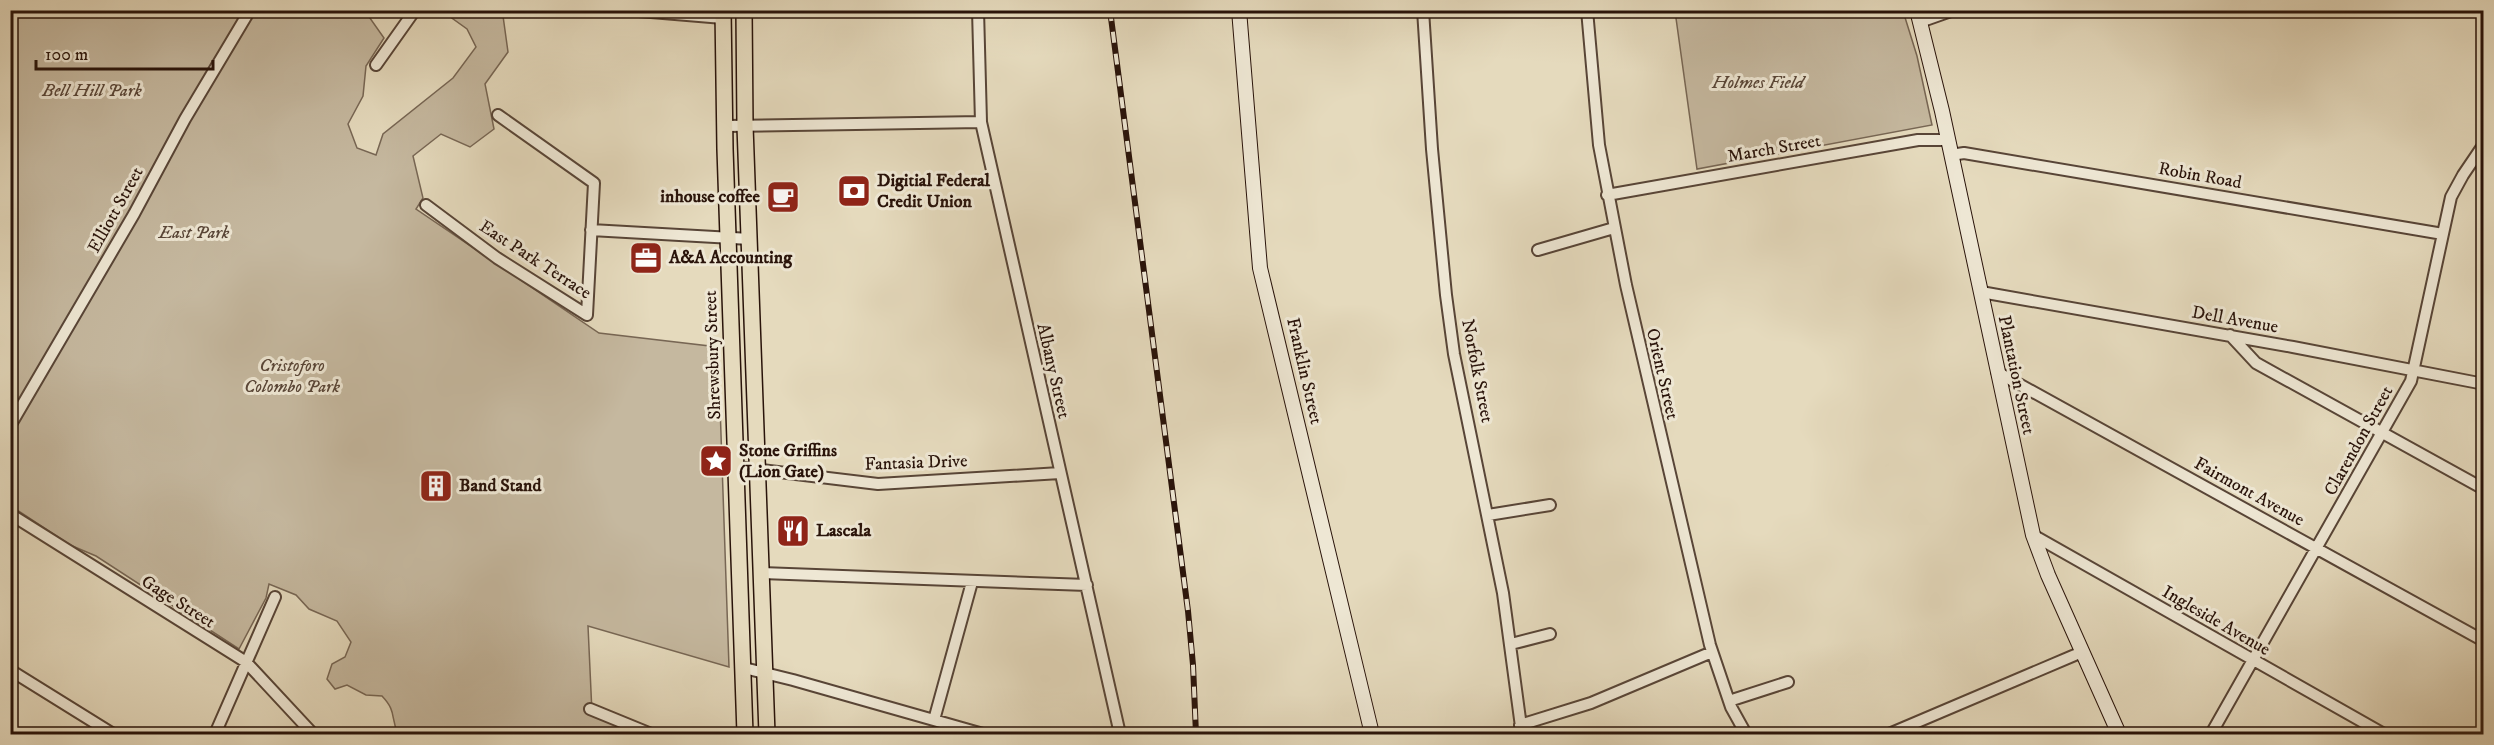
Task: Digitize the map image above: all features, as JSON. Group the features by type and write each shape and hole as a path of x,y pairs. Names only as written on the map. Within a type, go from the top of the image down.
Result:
{"main road":[{"path":"744,10 745,126 767,735"},
{"name":"Shrewsbury Street","path":"723,14 728,240 745,735"}],"street":[{"name":"Elliott Street","path":"10,426 134,214 185,119 250,10"},
{"path":"376,65 415,10"},
{"path":"627,10 723,14"},
{"name":"Albany Street","path":"978,10 981,122 1120,735"},
{"name":"Franklin Street","path":"1239,10 1260,268 1372,735"},
{"name":"Norfolk Street","path":"1423,10 1446,296 1454,354 1488,515 1511,644 1521,730"},
{"name":"Orient Street","path":"1587,10 1599,145 1607,195 1653,408 1713,652 1729,701 1746,735"},
{"path":"1919,16 1954,10"},
{"name":"Plantation Street","path":"1919,16 2033,535 2119,735"},
{"path":"498,115 594,183 591,230 750,240"},
{"path":"725,126 981,122"},
{"name":"March Street","path":"1607,195 1918,140 1948,140"},
{"name":"Clarendon Street","path":"2211,735 2411,381 2449,205 2456,185 2484,144"},
{"name":"Robin Road","path":"1951,155 1964,153 2008,160 2443,234"},
{"name":"East Park Terrace","path":"426,205 497,258 587,315 591,230"},
{"path":"1538,250 1614,228"},
{"name":"Dell Avenue","path":"1981,292 2229,335 2484,384"},
{"path":"2229,335 2256,363 2484,489"},
{"name":"Fairmont Avenue","path":"1997,372 2484,641"},
{"name":"Fantasia Drive","path":"737,466 879,484 1060,473"},
{"path":"1488,515 1550,505"},
{"name":"Gage Street","path":"10,514 246,662 313,735"},
{"name":"Ingleside Avenue","path":"2033,535 2384,735"},
{"path":"761,573 1087,585"},
{"path":"934,720 972,582"},
{"path":"215,735 275,597"},
{"path":"1511,644 1550,634"},
{"path":"1521,730 1713,652"},
{"path":"1888,734 2082,652"},
{"path":"10,669 112,735"},
{"path":"744,669 982,735"},
{"path":"1729,701 1788,682"},
{"path":"590,709 651,735"}],"green space":[{"name":"Cristoforo Colombo Park","path":"10,11 365,11 384,38 366,66 363,96 348,124 357,148 376,155 383,134 453,78 476,47 467,29 442,11 497,11 503,16 508,52 485,84 494,129 470,147 441,134 413,156 423,198 416,209 599,333 718,347 729,667 588,626 592,713 642,734 398,734 392,710 382,696 366,695 347,685 335,689 327,679 332,664 345,657 351,642 337,621 309,609 296,595 269,584 266,598 239,649 96,556 70,545 11,506"},
{"name":"Holmes Field","path":"1675,11 1903,11 1917,56 1932,125 1697,169"}],"railway":[{"path":"1110,10 1188,611 1196,734"}],"place":[{"name":"Digitial Federal Credit Union","path":"854,191"},
{"name":"inhouse coffee","path":"783,197"},
{"name":"A&A Accounting","path":"646,258"},
{"name":"Stone Griffins (Lion Gate)","path":"716,461"},
{"name":"Band Stand","path":"436,486"},
{"name":"Lascala","path":"793,531"}],"park label":[{"name":"Bell Hill Park","path":"92,91"},
{"name":"East Park","path":"194,233"}]}
